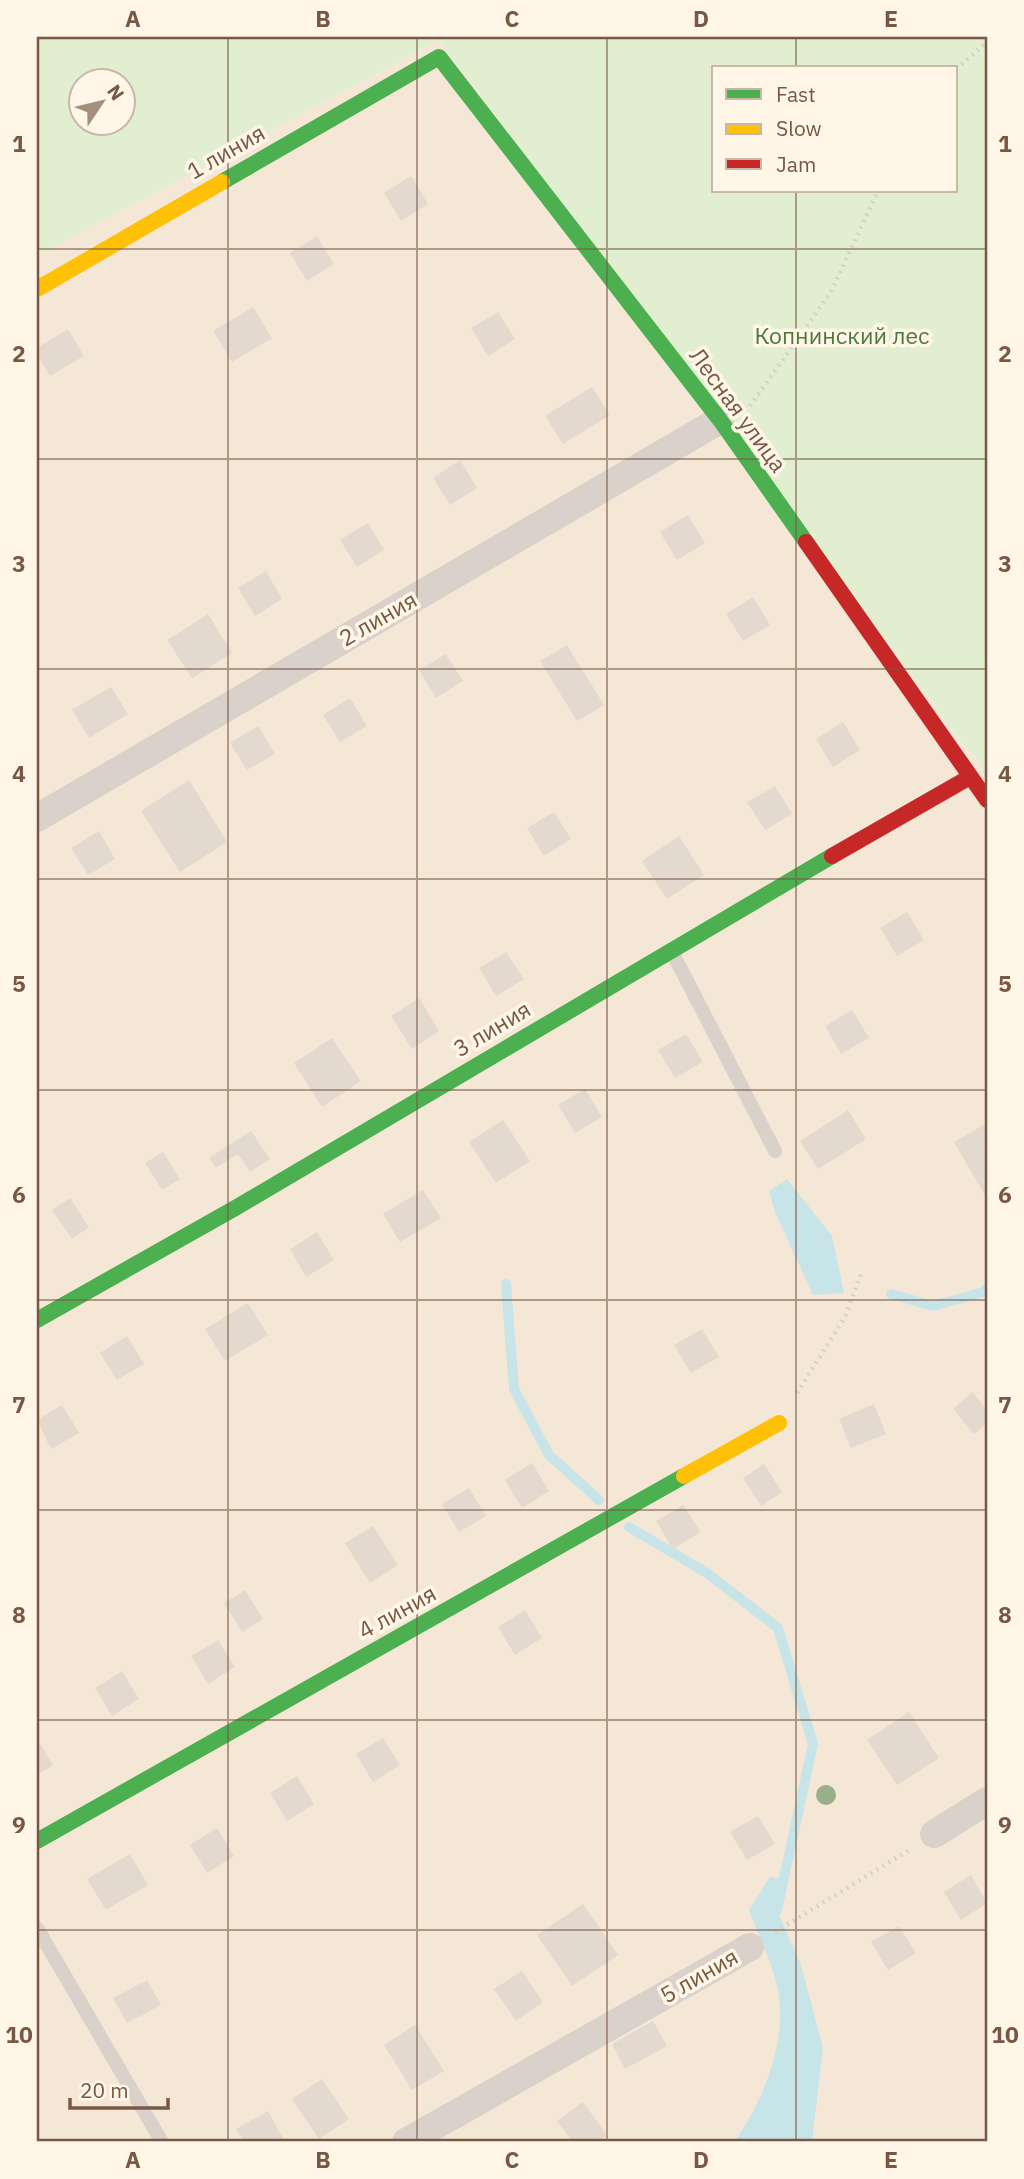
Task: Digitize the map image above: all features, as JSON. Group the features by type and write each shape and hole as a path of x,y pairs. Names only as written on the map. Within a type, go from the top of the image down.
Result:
{"street":[{"name":"1 линия","path":"37,289 439,57"},
{"name":"Лесная улица","path":"439,57 720,421 987,800"},
{"name":"2 линия","path":"37,818 720,421"},
{"name":"3 линия","path":"37,1320 237,1207 670,949 970,777"},
{"name":"4 линия","path":"37,1841 779,1423"},
{"path":"934,1834 987,1801"},
{"name":"5 линия","path":"406,2142 750,1947"}],"lane":[{"path":"670,949 775,1151"},
{"path":"37,1928 162,2142"}],"path":[{"path":"958,67 987,42"},
{"path":"720,421 751,405 831,292 878,192"},
{"path":"779,1423 845,1317 861,1274"},
{"name":"5 линия","path":"750,1947 934,1834"}],"shaded area":[{"path":"439,40 987,775 987,2142 37,2142 37,256"}],"green space":[{"name":"Копнинский лес","path":"37,37 987,37 987,775 439,40 37,256"}],"water":[{"path":"787,1179 832,1236 844,1293 813,1295 775,1212 769,1191"},
{"path":"770,1877 784,1879 777,1910 801,1965 823,2048 812,2142 734,2142 764,2088 777,2047 780,2026 777,1986 749,1910"}],"building":[{"path":"411,176 428,204 401,221 384,193"},
{"path":"317,236 334,264 307,281 290,253"},
{"path":"253,307 272,338 232,362 213,331"},
{"path":"498,312 515,339 488,356 471,328"},
{"path":"68,329 84,356 50,376 37,354 37,348"},
{"path":"592,387 610,415 563,444 545,416"},
{"path":"460,460 477,488 450,505 433,478"},
{"path":"688,515 705,543 677,560 660,532"},
{"path":"368,523 384,550 357,567 340,540"},
{"path":"266,571 282,599 255,616 238,588"},
{"path":"753,597 770,625 743,641 726,614"},
{"path":"208,614 232,653 192,678 167,640"},
{"path":"567,645 604,705 577,721 540,661"},
{"path":"446,654 463,681 436,698 419,670"},
{"path":"111,687 128,714 89,738 72,710"},
{"path":"350,698 367,726 340,742 323,715"},
{"path":"843,722 860,750 833,767 816,739"},
{"path":"258,726 275,754 247,770 230,743"},
{"path":"189,780 227,842 180,872 141,811"},
{"path":"775,786 792,814 765,830 747,802"},
{"path":"554,812 571,839 544,856 527,828"},
{"path":"99,831 115,859 88,875 71,848"},
{"path":"679,836 704,875 667,899 642,861"},
{"path":"907,912 924,940 897,956 880,928"},
{"path":"506,952 524,979 496,996 479,968"},
{"path":"419,998 439,1031 412,1049 391,1016"},
{"path":"852,1010 869,1038 841,1054 825,1026"},
{"path":"686,1034 703,1062 675,1078 658,1050"},
{"path":"332,1038 361,1081 322,1107 294,1063"},
{"path":"585,1089 602,1117 575,1133 558,1105"},
{"path":"848,1110 866,1139 818,1169 800,1141"},
{"path":"503,1120 530,1161 496,1183 469,1142"},
{"path":"987,1123 987,1199 954,1142"},
{"path":"251,1131 270,1159 250,1172 238,1154 216,1168 209,1158"},
{"path":"163,1152 180,1179 162,1190 145,1163"},
{"path":"423,1190 441,1218 400,1242 383,1214"},
{"path":"70,1198 89,1227 72,1239 52,1210"},
{"path":"317,1232 334,1260 306,1277 290,1249"},
{"path":"248,1303 268,1335 225,1361 205,1329"},
{"path":"702,1329 719,1357 691,1373 674,1345"},
{"path":"127,1336 144,1364 117,1380 100,1353"},
{"path":"972,1392 987,1409 987,1423 974,1434 953,1409"},
{"path":"874,1404 886,1434 851,1448 839,1419"},
{"path":"62,1405 79,1433 51,1449 37,1420"},
{"path":"532,1463 549,1491 522,1508 505,1480"},
{"path":"764,1464 782,1492 761,1506 743,1478"},
{"path":"469,1488 486,1516 459,1532 442,1504"},
{"path":"683,1505 701,1532 673,1549 656,1521"},
{"path":"373,1526 398,1565 370,1583 345,1543"},
{"path":"245,1590 263,1619 242,1632 224,1603"},
{"path":"525,1610 542,1638 515,1655 498,1627"},
{"path":"218,1640 235,1667 208,1684 191,1656"},
{"path":"122,1671 139,1699 112,1716 95,1688"},
{"path":"909,1712 939,1758 897,1785 867,1740"},
{"path":"37,1738 53,1765 37,1775"},
{"path":"383,1738 400,1765 373,1782 356,1754"},
{"path":"297,1776 314,1804 287,1821 270,1793"},
{"path":"758,1816 775,1844 747,1860 730,1832"},
{"path":"217,1828 234,1856 207,1873 190,1845"},
{"path":"130,1854 148,1885 106,1910 87,1879"},
{"path":"971,1875 987,1903 961,1920 944,1892"},
{"path":"583,1904 618,1955 572,1986 537,1935"},
{"path":"899,1926 916,1953 888,1970 871,1942"},
{"path":"522,1971 543,2002 516,2021 494,1989"},
{"path":"147,1980 161,2005 127,2023 113,1998"},
{"path":"653,2021 667,2046 625,2069 612,2044"},
{"path":"415,2025 444,2071 412,2090 384,2045"},
{"path":"322,2079 349,2119 319,2139 292,2099"},
{"path":"583,2102 607,2135 597,2142 573,2142 557,2121"},
{"path":"268,2111 285,2142 244,2142 236,2129"}],"waterway":[{"path":"506,1284 514,1389 549,1455 599,1500"},
{"path":"891,1294 933,1306 984,1292 987,1288"},
{"path":"629,1527 707,1573 778,1628 813,1744 777,1910"}],"traffic: fast":[{"path":"222,182 439,57 720,420 806,542"},
{"path":"37,1320 237,1207 832,856"},
{"path":"37,1841 684,1476"}],"traffic: slow":[{"path":"37,289 222,182"},
{"path":"684,1476 779,1423"}],"traffic: jam":[{"path":"806,542 987,800"},
{"path":"832,856 970,777"}]}
